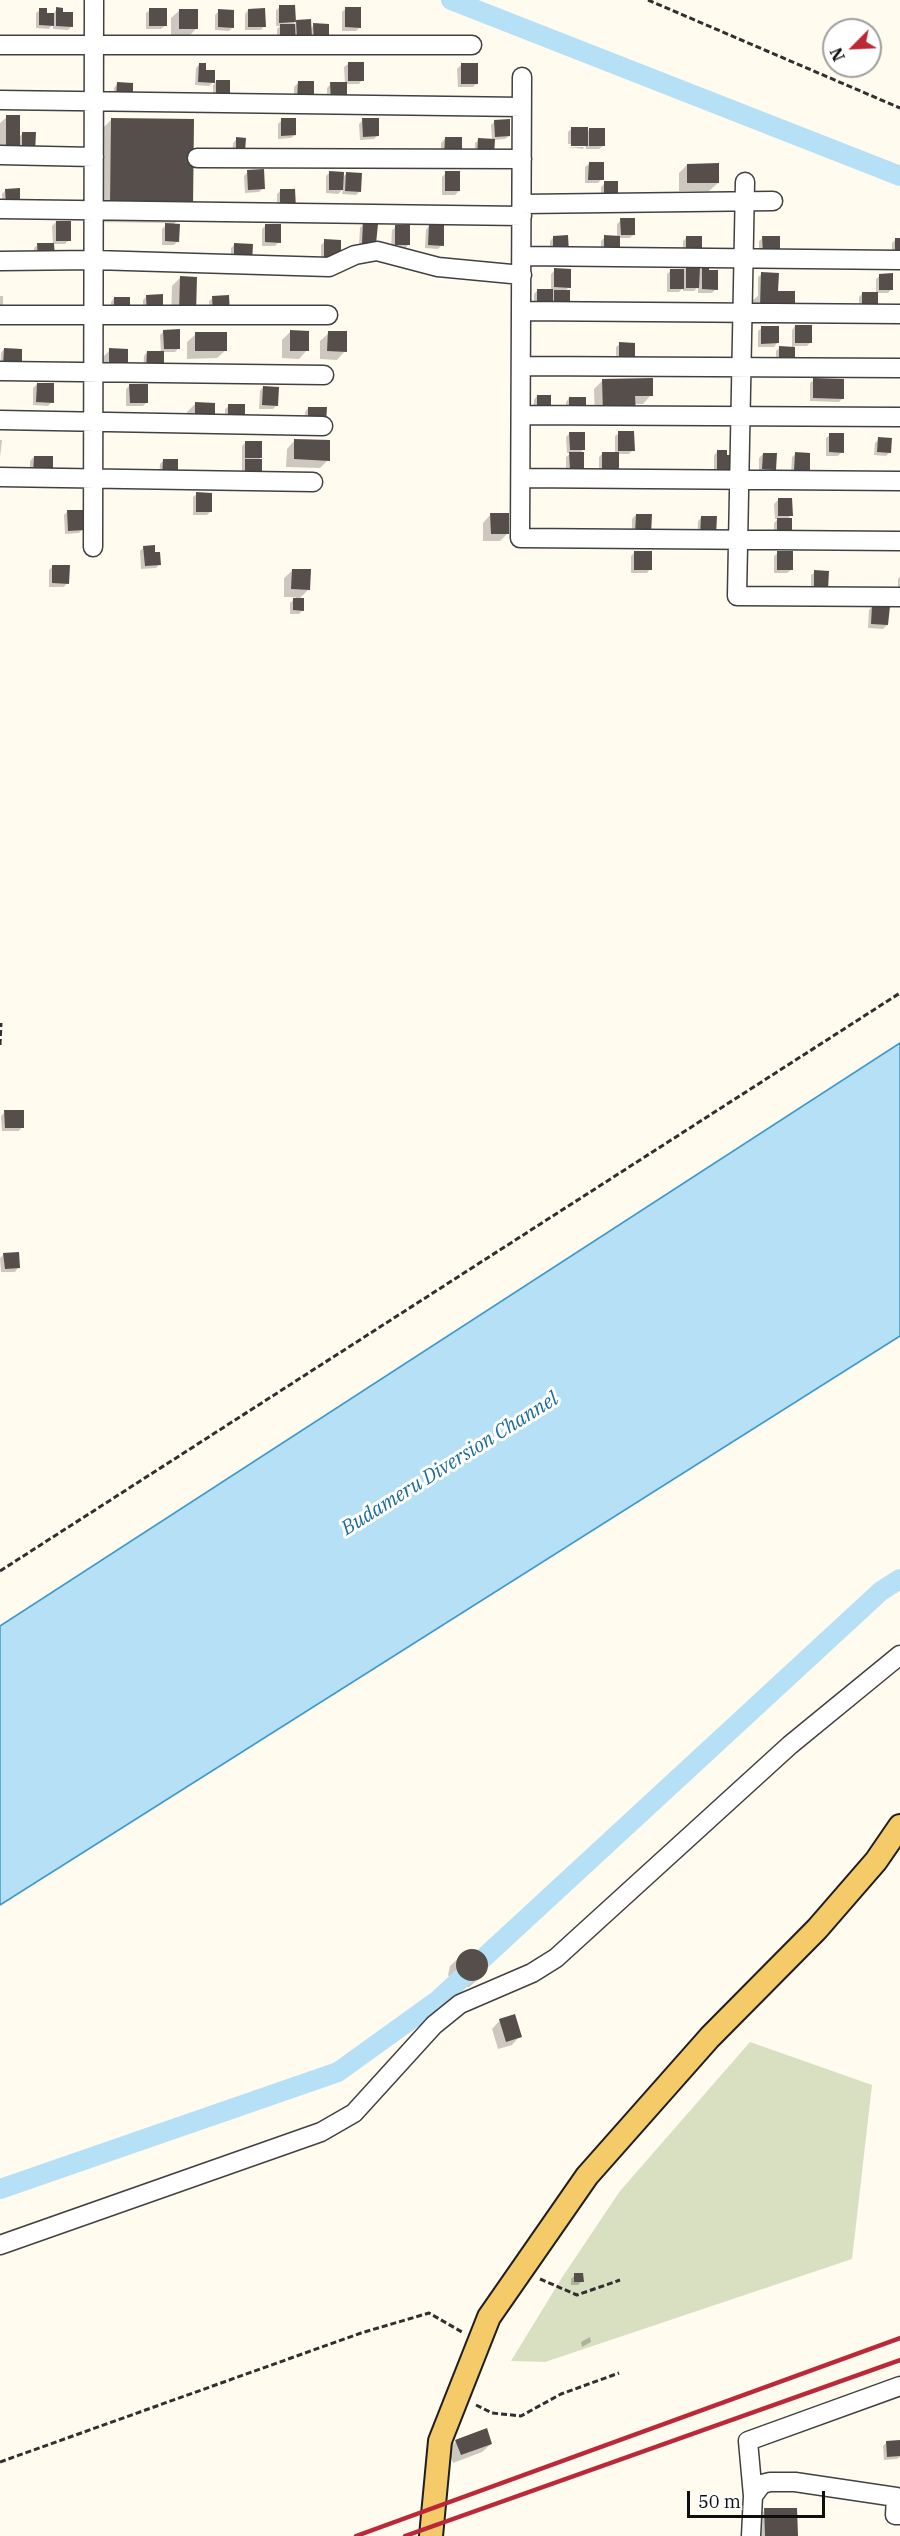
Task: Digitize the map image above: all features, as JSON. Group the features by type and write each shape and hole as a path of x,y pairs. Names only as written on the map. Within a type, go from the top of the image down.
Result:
{"main road":[{"path":"431,2536 440,2441 489,2317 587,2176 710,2037 817,1929 876,1861 900,1826"}],"street":[{"path":"93,547 94,0"},
{"path":"0,45 472,45"},
{"path":"522,77 520,537 900,541"},
{"path":"0,100 522,107"},
{"path":"0,155 94,157"},
{"path":"197,158 522,159"},
{"path":"745,182 737,596 900,597"},
{"path":"0,209 522,210 773,201"},
{"path":"0,261 93,260 329,267 355,255 377,251 438,267 522,275"},
{"path":"522,256 900,260"},
{"path":"522,311 900,315"},
{"path":"0,315 327,315"},
{"path":"522,366 900,368"},
{"path":"0,370 324,375"},
{"path":"522,415 900,417"},
{"path":"0,420 322,426"},
{"path":"0,477 313,482"},
{"path":"522,478 900,481"},
{"path":"0,2244 321,2132 354,2113 434,2025 460,2004 531,1973 556,1959 790,1745 900,1655"},
{"path":"751,2536 753,2496 748,2441 900,2386"},
{"path":"753,2496 762,2484 795,2482 896,2497 895,2516 900,2516"}],"path":[{"path":"648,0 900,108"},
{"path":"2,1569 900,993"},
{"path":"0,1045 1,1023"},
{"path":"522,2270 576,2295 620,2280"},
{"path":"0,2462 361,2333 429,2313 479,2342"},
{"path":"458,2396 492,2413 521,2416 561,2394 619,2373"}],"green space":[{"path":"750,2042 872,2085 852,2259 545,2362 511,2361 563,2276 620,2191"}],"water":[{"name":"Budameru Diversion Channel","path":"900,1043 900,1336 0,1905 0,1626"}],"building":[{"path":"279,5 295,5 296,22 279,23"},
{"path":"56,7 63,8 63,12 73,12 73,27 56,26"},
{"path":"345,7 361,7 361,28 345,27"},
{"path":"39,8 47,8 47,13 54,13 54,26 39,25"},
{"path":"149,8 167,8 167,26 149,26"},
{"path":"265,8 266,27 248,27 248,9"},
{"path":"179,9 198,9 198,29 179,29"},
{"path":"218,9 234,10 234,28 218,27"},
{"path":"311,19 312,40 297,40 296,20"},
{"path":"313,23 329,24 329,45 314,45"},
{"path":"280,24 295,24 296,45 280,45"},
{"path":"348,62 364,62 364,81 348,81"},
{"path":"199,63 206,63 206,70 215,70 215,83 198,82"},
{"path":"461,63 478,63 478,84 461,84"},
{"path":"216,80 230,80 230,100 216,100"},
{"path":"298,81 314,81 314,101 297,101"},
{"path":"117,82 133,83 133,100 116,99"},
{"path":"330,82 347,82 347,102 331,102"},
{"path":"6,115 20,115 20,153 6,153"},
{"path":"111,118 194,119 193,207 110,205"},
{"path":"281,118 296,118 296,135 281,136"},
{"path":"362,118 379,118 379,136 363,137"},
{"path":"510,119 510,136 495,137 494,120"},
{"path":"571,127 588,127 588,146 571,146"},
{"path":"589,128 605,128 605,146 589,146"},
{"path":"22,132 36,132 35,153 22,153"},
{"path":"236,137 246,138 245,152 236,152"},
{"path":"445,137 462,137 462,157 444,157"},
{"path":"478,138 495,139 494,157 477,157"},
{"path":"589,162 604,162 604,180 588,180"},
{"path":"719,163 719,183 687,183 687,164"},
{"path":"264,169 265,189 248,190 247,170"},
{"path":"329,171 344,172 343,190 329,190"},
{"path":"445,171 460,171 460,191 445,191"},
{"path":"346,172 362,173 361,192 345,191"},
{"path":"604,181 618,181 618,199 604,199"},
{"path":"20,188 20,205 6,205 5,189"},
{"path":"280,189 295,189 296,208 280,209"},
{"path":"620,218 635,218 635,235 621,235"},
{"path":"56,221 71,221 71,241 56,241"},
{"path":"363,222 378,224 376,244 362,243"},
{"path":"165,223 180,224 179,242 165,241"},
{"path":"265,224 281,224 281,243 265,242"},
{"path":"429,224 444,225 444,246 428,245"},
{"path":"395,225 410,225 410,245 395,245"},
{"path":"568,235 569,253 553,253 553,236"},
{"path":"604,235 620,236 620,254 604,254"},
{"path":"686,236 702,236 702,254 686,254"},
{"path":"762,236 780,236 780,255 763,255"},
{"path":"895,238 900,238 900,256 895,256"},
{"path":"324,239 341,240 341,261 324,261"},
{"path":"37,243 54,243 55,259 38,259"},
{"path":"234,243 253,244 252,264 234,263"},
{"path":"702,265 709,265 709,270 718,270 718,290 702,289"},
{"path":"686,267 700,267 699,288 686,288"},
{"path":"554,268 571,269 571,288 554,287"},
{"path":"670,269 684,269 684,289 670,289"},
{"path":"761,272 779,273 778,291 795,291 795,308 760,307"},
{"path":"893,273 893,290 879,290 879,274"},
{"path":"180,276 197,277 196,314 179,313"},
{"path":"537,289 553,289 553,308 537,308"},
{"path":"554,290 570,290 570,307 554,308"},
{"path":"862,292 878,292 878,310 862,310"},
{"path":"163,294 163,314 147,314 146,295"},
{"path":"229,295 230,314 213,314 212,296"},
{"path":"114,297 130,297 130,315 114,315"},
{"path":"795,325 812,325 812,343 795,343"},
{"path":"761,326 779,326 779,343 761,344"},
{"path":"180,329 180,349 164,349 163,330"},
{"path":"290,330 309,331 309,351 290,351"},
{"path":"328,331 347,331 347,352 327,351"},
{"path":"195,332 227,332 227,351 195,351"},
{"path":"619,342 635,343 635,361 619,361"},
{"path":"779,346 795,347 795,362 779,361"},
{"path":"4,348 22,349 22,368 3,367"},
{"path":"109,348 128,349 128,370 109,369"},
{"path":"147,351 164,351 164,369 146,369"},
{"path":"653,378 653,396 635,396 636,413 603,414 602,379"},
{"path":"813,378 844,379 844,399 813,398"},
{"path":"37,383 54,383 54,403 36,402"},
{"path":"129,384 148,384 148,403 130,403"},
{"path":"263,386 279,387 278,406 262,405"},
{"path":"537,395 551,395 551,413 537,413"},
{"path":"569,397 586,397 586,414 569,414"},
{"path":"195,402 215,403 215,422 195,422"},
{"path":"228,404 245,404 245,422 228,423"},
{"path":"308,407 327,407 326,423 308,423"},
{"path":"618,431 634,431 635,451 618,451"},
{"path":"569,432 585,432 585,450 570,450"},
{"path":"829,433 844,433 844,453 829,452"},
{"path":"878,437 892,438 891,453 877,452"},
{"path":"294,439 330,440 330,461 294,459"},
{"path":"245,441 262,441 262,458 245,458"},
{"path":"717,450 727,450 727,455 735,455 735,471 717,471"},
{"path":"569,452 584,452 584,470 570,470"},
{"path":"602,452 619,452 619,469 602,469"},
{"path":"795,452 810,453 810,471 794,471"},
{"path":"763,453 777,453 776,470 762,469"},
{"path":"34,456 53,456 53,474 33,474"},
{"path":"163,459 178,459 178,478 162,477"},
{"path":"245,459 262,459 262,478 245,477"},
{"path":"196,492 212,493 212,512 196,512"},
{"path":"778,498 792,498 793,516 778,516"},
{"path":"67,510 84,510 85,530 68,531"},
{"path":"490,513 509,513 509,534 491,534"},
{"path":"636,514 652,514 651,535 635,535"},
{"path":"701,516 717,516 716,536 700,536"},
{"path":"777,518 792,518 792,535 777,535"},
{"path":"155,545 155,552 160,552 161,565 145,566 143,546"},
{"path":"634,551 652,551 652,570 634,570"},
{"path":"777,551 793,551 793,570 777,570"},
{"path":"52,565 70,565 69,584 52,583"},
{"path":"292,569 311,569 310,590 291,589"},
{"path":"814,570 829,571 828,590 814,589"},
{"path":"293,598 304,598 304,611 293,610"},
{"path":"872,605 890,606 888,625 871,624"},
{"path":"4,1110 24,1110 24,1128 5,1128"},
{"path":"19,1252 20,1268 5,1269 3,1253"},
{"path":"472,1949 483,1954 488,1965 483,1976 472,1981 461,1976 456,1965 461,1954"},
{"path":"515,2014 522,2037 506,2042 499,2019"},
{"path":"574,2273 583,2273 584,2282 574,2282"},
{"path":"487,2428 492,2444 461,2455 455,2440"},
{"path":"900,2440 900,2456 887,2457 886,2441"},
{"path":"764,2508 797,2508 798,2536 765,2536"}],"waterway":[{"path":"451,0 900,176"},
{"path":"0,2189 338,2072 438,2000 881,1591 900,1579"}],"railway":[{"path":"356,2536 900,2338"},
{"path":"405,2536 900,2360"}]}
